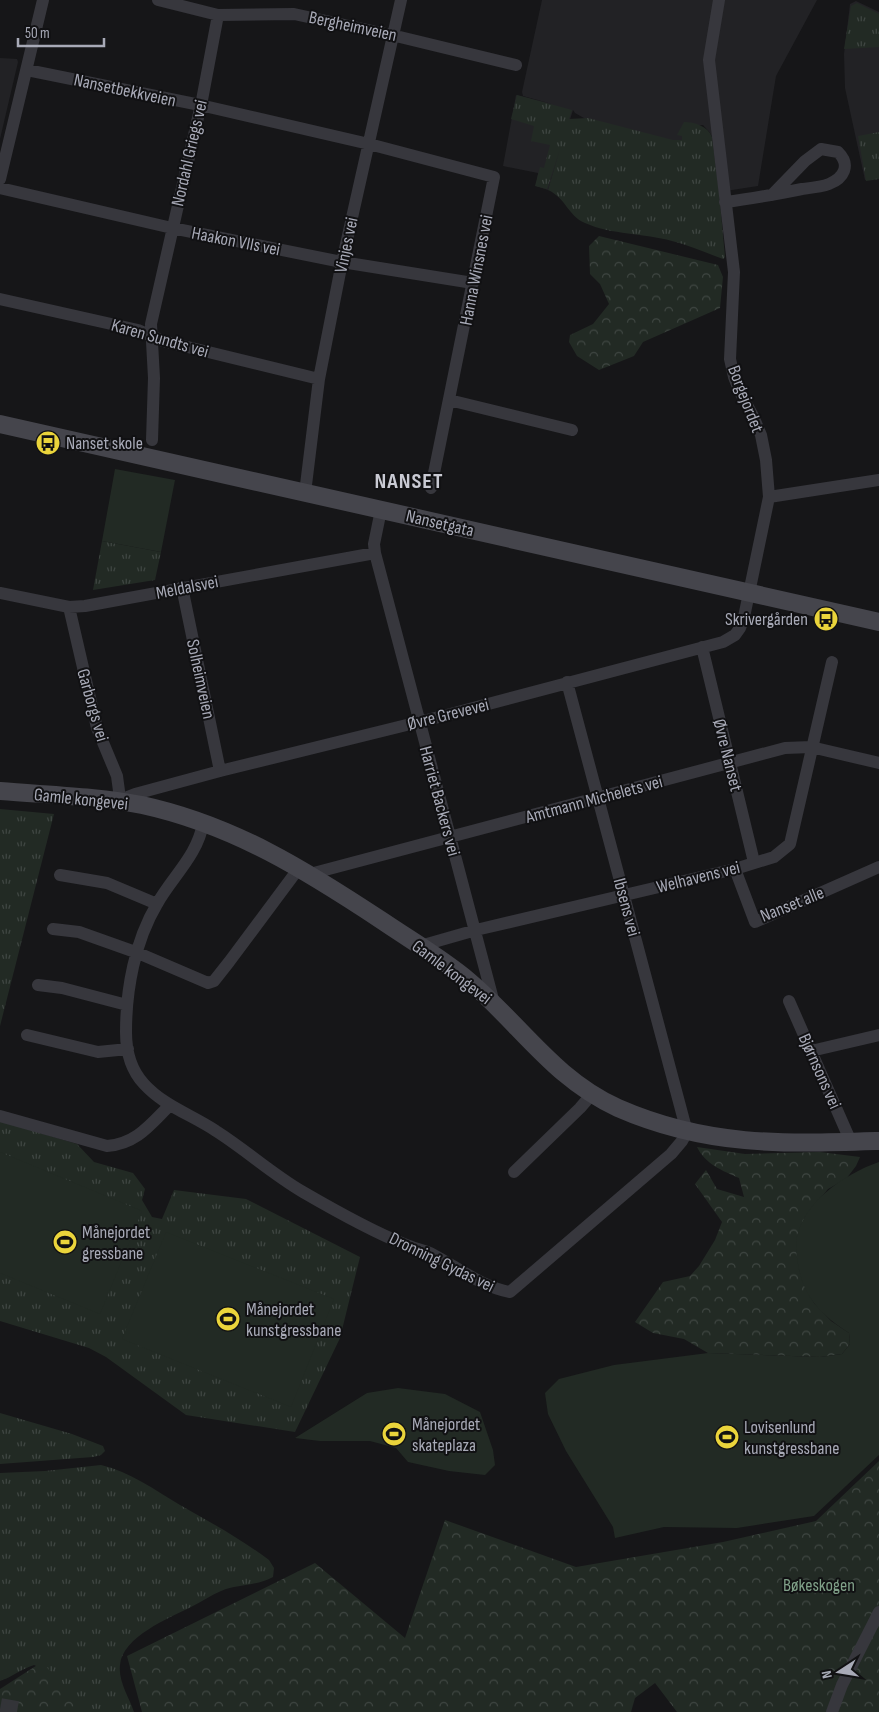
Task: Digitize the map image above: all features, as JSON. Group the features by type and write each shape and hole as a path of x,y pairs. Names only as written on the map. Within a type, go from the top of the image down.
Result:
{"street":[{"path":"0,179 43,0"},
{"name":"Bergheimveien","path":"158,0 218,15 294,14 394,35 516,65"},
{"name":"Vinjes vei","path":"305,493 319,378 342,262 401,0"},
{"name":"Borgejordet","path":"719,0 709,60 734,272 730,359 740,392 761,435 766,460 769,497 750,594"},
{"name":"Nordahl Griegs vei","path":"152,440 154,378 151,324 200,106 218,15"},
{"name":"Nansetbekkveien","path":"27,70 369,144"},
{"name":"Hanna Winsnes vei","path":"369,144 494,178 431,488"},
{"path":"725,202 772,195 828,184 841,176 845,168 845,161 838,152 821,149 805,161 772,195"},
{"name":"Haakon VIIs vei","path":"0,188 172,228 342,262 474,283"},
{"name":"Karen Sundts vei","path":"0,299 138,330 163,342 319,378"},
{"path":"449,400 572,430"},
{"name":"Nansetgata","path":"0,424 879,622"},
{"path":"769,497 879,480"},
{"name":"Harriet Backers vei","path":"381,510 374,544 375,553 494,1003"},
{"name":"Meldalsvei","path":"0,593 70,607 85,606 375,553"},
{"name":"Solheimveien","path":"182,587 220,771"},
{"name":"Øvre Grevevei","path":"117,801 135,794 220,771 724,642 735,635 740,628 750,594"},
{"name":"Garborgs vei","path":"70,607 97,728 117,776 119,791 117,801"},
{"name":"Øvre Nanset","path":"702,647 754,862"},
{"name":"Welhavens vei","path":"420,946 476,930 735,870 754,862 774,857 790,844 832,662"},
{"name":"Ibsens vei","path":"567,682 688,1132"},
{"name":"Amtmann Michelets vei","path":"304,871 450,837 785,748 812,747 879,763"},
{"name":"Gamle kongevei","path":"0,791 117,801 203,823 235,835 304,871 420,946 466,979 494,1003 550,1063 570,1079 592,1094 640,1117 688,1132 745,1142 879,1142"},
{"name":"Dronning Gydas vei","path":"203,823 202,832 192,854 157,904 142,936 127,1005 130,1062 134,1073 152,1093 169,1106 220,1133 260,1164 303,1192 403,1244 430,1253 497,1290 510,1292 671,1154 688,1132"},
{"name":"Nanset alle","path":"735,870 755,922 879,867"},
{"path":"52,929 79,932 208,983 214,981 304,871"},
{"path":"60,875 107,883 157,904"},
{"path":"38,985 62,988 127,1005"},
{"name":"Bjørnsons vei","path":"789,1001 851,1142"},
{"path":"27,1035 98,1052 128,1049"},
{"path":"811,1052 879,1035"},
{"path":"514,1172 592,1094"},
{"path":"0,1116 107,1146 119,1145 144,1132 169,1106"},
{"path":"832,1712 842,1685 879,1612"}],"shaded area":[{"path":"542,0 817,0 776,76 758,186 719,192 712,137 703,125 687,127 684,142 678,143 591,122 573,110 548,190 536,186 538,173 503,166 516,95 552,104 523,96 522,92"},
{"path":"856,1 879,12 879,178 865,180 845,88 844,54 850,4"},
{"path":"0,58 17,59 18,62 0,139"}],"green space":[{"path":"857,3 879,14 879,47 844,49 851,6"},
{"path":"517,95 572,110 569,119 588,118 673,140 682,140 682,136 677,135 684,122 704,127 712,137 725,257 723,259 661,238 606,230 579,220 554,193 548,190 560,149 547,189 535,186 540,167 544,168 550,145 531,141 534,126 511,119"},
{"path":"879,132 879,179 866,181 858,136"},
{"path":"599,236 718,265 723,277 720,308 643,342 634,356 599,370 577,356 569,342 570,335 593,324 609,304 600,284 590,274 589,246"},
{"path":"115,469 175,480 161,552 102,541"},
{"path":"102,541 161,552 155,580 93,590"},
{"path":"0,809 54,814 0,1026"},
{"path":"0,1121 77,1144 94,1162 133,1173 145,1189 142,1200 152,1217 162,1219 174,1190 246,1199 360,1257 340,1338 295,1432 186,1415 106,1357 89,1348 0,1321"},
{"path":"697,1147 745,1154 820,1152 860,1157 846,1179 828,1189 805,1217 800,1230 799,1269 814,1303 831,1321 849,1333 850,1344 842,1354 820,1357 708,1353 684,1339 653,1333 635,1322 663,1282 690,1276 699,1266 715,1240 722,1222 695,1184 706,1170 717,1189 744,1197 739,1178 721,1170 710,1162 700,1153"},
{"name":"Månejordet gressbane","path":"0,1152 142,1211 100,1314 0,1273"},
{"path":"879,1162 879,1455 814,1516 737,1528 664,1527 615,1538 613,1527 566,1451 548,1414 545,1393 559,1379 614,1365 708,1353 820,1357 842,1354 850,1344 849,1333 822,1312 811,1299 800,1275 796,1245 799,1230 805,1217 825,1193 852,1174"},
{"name":"Månejordet kunstgressbane","path":"166,1232 334,1299 291,1407 122,1339"},
{"name":"Månejordet skateplaza","path":"398,1388 445,1394 480,1412 493,1450 495,1465 485,1475 449,1471 408,1462 396,1448 370,1441 320,1441 295,1438 367,1393"},
{"path":"0,1413 72,1434 103,1446 105,1451 101,1455 93,1457 0,1464"},
{"name":"Bøkeskogen","path":"879,1461 879,1712 677,1712 655,1683 635,1698 631,1712 142,1712 127,1656 315,1563 405,1638 445,1520 576,1567 723,1542 816,1521"},
{"path":"101,1465 122,1472 142,1482 225,1531 269,1560 274,1568 273,1577 261,1582 234,1587 217,1593 159,1623 138,1637 129,1646 123,1655 120,1671 122,1683 134,1712 81,1712 45,1670 34,1665 0,1681 0,1473 45,1471"},
{"path":"42,1662 87,1712 0,1712 0,1689"}],"tunnel":[{"path":"0,1709 17,1712"}],"place":[{"name":"Nanset skole","path":"48,443"},
{"name":"Skrivergården","path":"826,619"},
{"name":"Månejordet gressbane","path":"65,1242"},
{"name":"Månejordet kunstgressbane","path":"228,1319"},
{"name":"Månejordet skateplaza","path":"394,1434"},
{"name":"Lovisenlund kunstgressbane","path":"727,1437"}],"district":[{"name":"NANSET","path":"409,480"}]}
